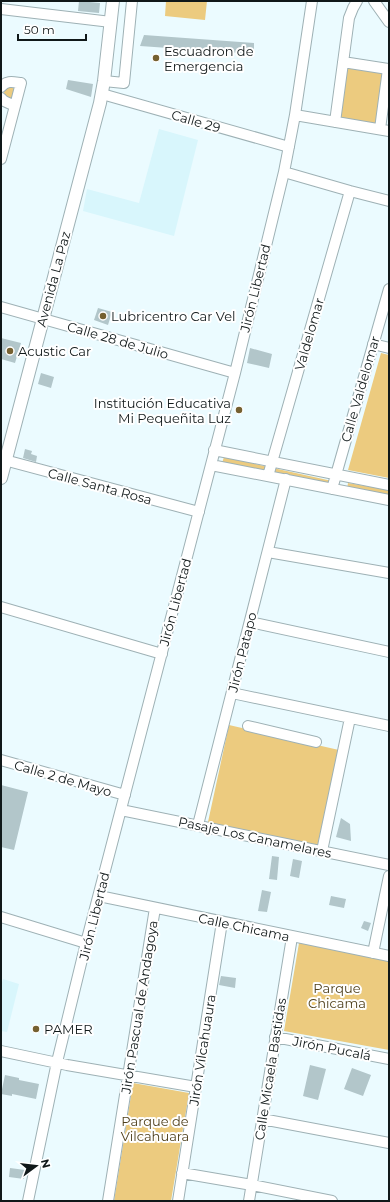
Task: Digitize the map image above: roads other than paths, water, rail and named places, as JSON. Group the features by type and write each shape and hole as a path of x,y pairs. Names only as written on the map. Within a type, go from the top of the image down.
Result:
{"main road":[{"name":"Avenida La Paz","path":"1,478 3,460 102,94 113,1"}],"street":[{"path":"104,81 124,82 132,1"},
{"name":"Jirón Libertad","path":"28,1201 57,1062 86,942 235,373 284,172 295,115 312,1"},
{"path":"334,122 349,18 357,1"},
{"path":"374,1 389,22"},
{"path":"1,9 17,6 111,22"},
{"path":"295,115 384,130 388,69 343,62"},
{"path":"1,87 8,82 21,84 1,157"},
{"name":"Calle 29","path":"102,94 289,147"},
{"path":"1,98 15,106"},
{"path":"284,172 389,201"},
{"name":"Valdelomar","path":"268,476 350,191"},
{"name":"Calle Valdelomar","path":"332,489 389,289"},
{"name":"Calle 28 de Julio","path":"1,306 235,373"},
{"path":"373,344 389,348"},
{"path":"214,450 389,485"},
{"name":"Calle Santa Rosa","path":"3,460 199,512"},
{"path":"211,465 389,500"},
{"name":"Jirón Patapo","path":"198,825 286,479"},
{"path":"268,552 389,573"},
{"path":"1,607 162,654"},
{"path":"250,622 389,652"},
{"path":"232,693 389,726"},
{"path":"322,851 350,718"},
{"path":"248,726 316,742"},
{"name":"Calle 2 de Mayo","path":"1,760 125,796"},
{"name":"Pasaje Los Canamelares","path":"121,810 389,865"},
{"path":"373,953 389,876"},
{"name":"Calle Chicama","path":"99,896 389,956"},
{"name":"Jirón Pascual de Andagoya","path":"108,1201 155,908"},
{"path":"1,916 86,942"},
{"name":"Jirón Vilcahuaura","path":"178,1201 222,922"},
{"name":"Calle Micaela Bastidas","path":"249,1201 292,937"},
{"name":"Jirón Pucalá","path":"275,1037 389,1059"},
{"path":"1,1051 128,1076 196,1087"},
{"path":"262,1118 389,1143"},
{"path":"182,1173 332,1201"}],"place":[{"name":"Escuadron de Emergencia","path":"156,58"},
{"name":"Lubricentro Car Vel","path":"103,316"},
{"name":"Acustic Car","path":"10,351"},
{"name":"Institución Educativa Mi Pequeñita Luz","path":"239,410"},
{"name":"PAMER","path":"36,1029"}],"park label":[{"name":"Parque Chicama","path":"337,996"},
{"name":"Parque de Vilcahuara","path":"155,1128"}]}
